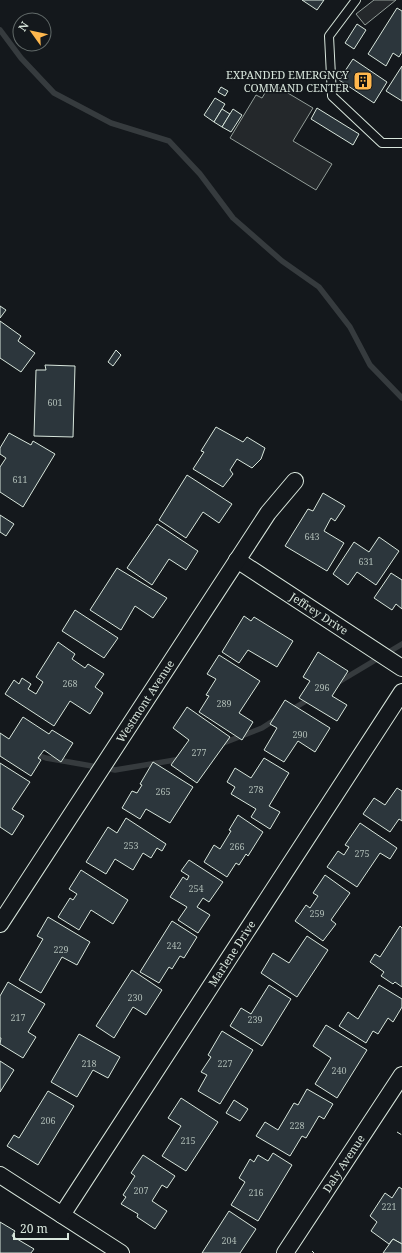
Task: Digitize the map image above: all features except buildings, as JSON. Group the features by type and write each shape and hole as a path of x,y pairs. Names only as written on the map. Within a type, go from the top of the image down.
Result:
{"street":[{"name":"Westmont Avenue","path":"0,924 268,513 295,482"},
{"name":"Jeffrey Drive","path":"237,560 402,668"},
{"name":"Marlene Drive","path":"62,1215 402,692"},
{"name":"Daly Avenue","path":"285,1253 402,1075"},
{"path":"0,1175 121,1253"}],"lane":[{"path":"356,0 329,36 332,96 382,143 402,143"}],"shaded area":[{"path":"374,0 396,0 365,25 356,14"},
{"path":"271,83 313,108 293,141 332,164 316,190 230,138 256,95 262,98"}],"waterway":[{"path":"0,30 21,58 54,93 111,123 169,141 200,174 233,218 282,261 319,287 350,327 370,365 402,398"},
{"path":"337,683 402,644"},
{"path":"291,710 311,698"},
{"path":"221,744 262,728 276,719"},
{"path":"34,754 46,758 115,770 181,759"}],"fence":[{"path":"397,1132 402,1135"}],"place":[{"name":"EXPANDED EMERGNCY COMMAND CENTER","path":"363,81"}]}
